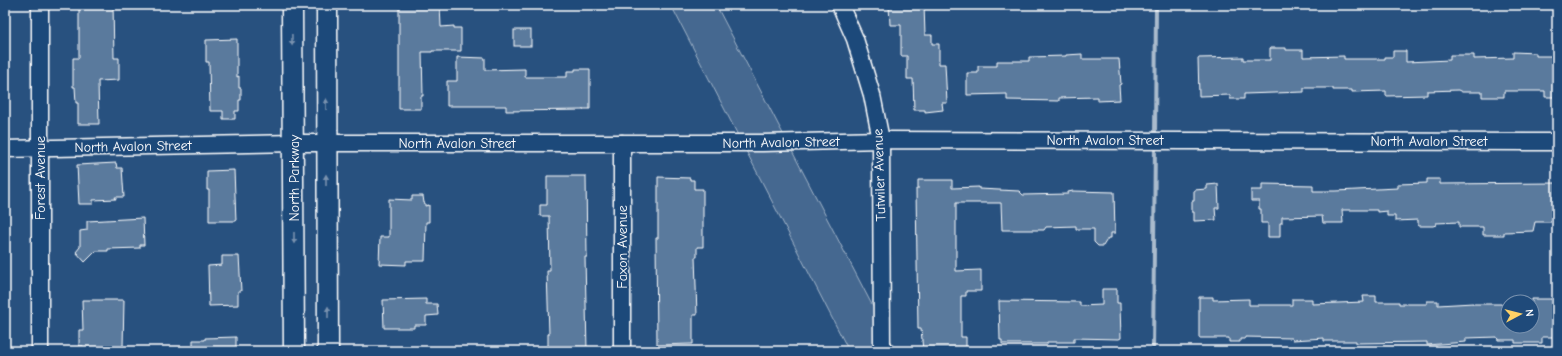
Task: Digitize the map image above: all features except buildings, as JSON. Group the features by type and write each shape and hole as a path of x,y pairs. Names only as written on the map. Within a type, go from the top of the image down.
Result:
{"main road":[{"name":"North Parkway","path":"292,5 294,143 294,351"},
{"path":"327,5 326,143 328,351"}],"street":[{"name":"Forest Avenue","path":"40,5 40,351"},
{"name":"Tutwiler Avenue","path":"840,5 855,39 872,95 881,140 882,351"},
{"name":"North Avalon Street","path":"5,149 294,143 622,144 881,140 1557,142"},
{"name":"Faxon Avenue","path":"622,144 622,351"}],"shaded area":[{"path":"671,5 716,5 896,351 849,351"}],"waterway":[{"path":"1155,137 1156,5"},
{"path":"1153,351 1155,143"}]}
